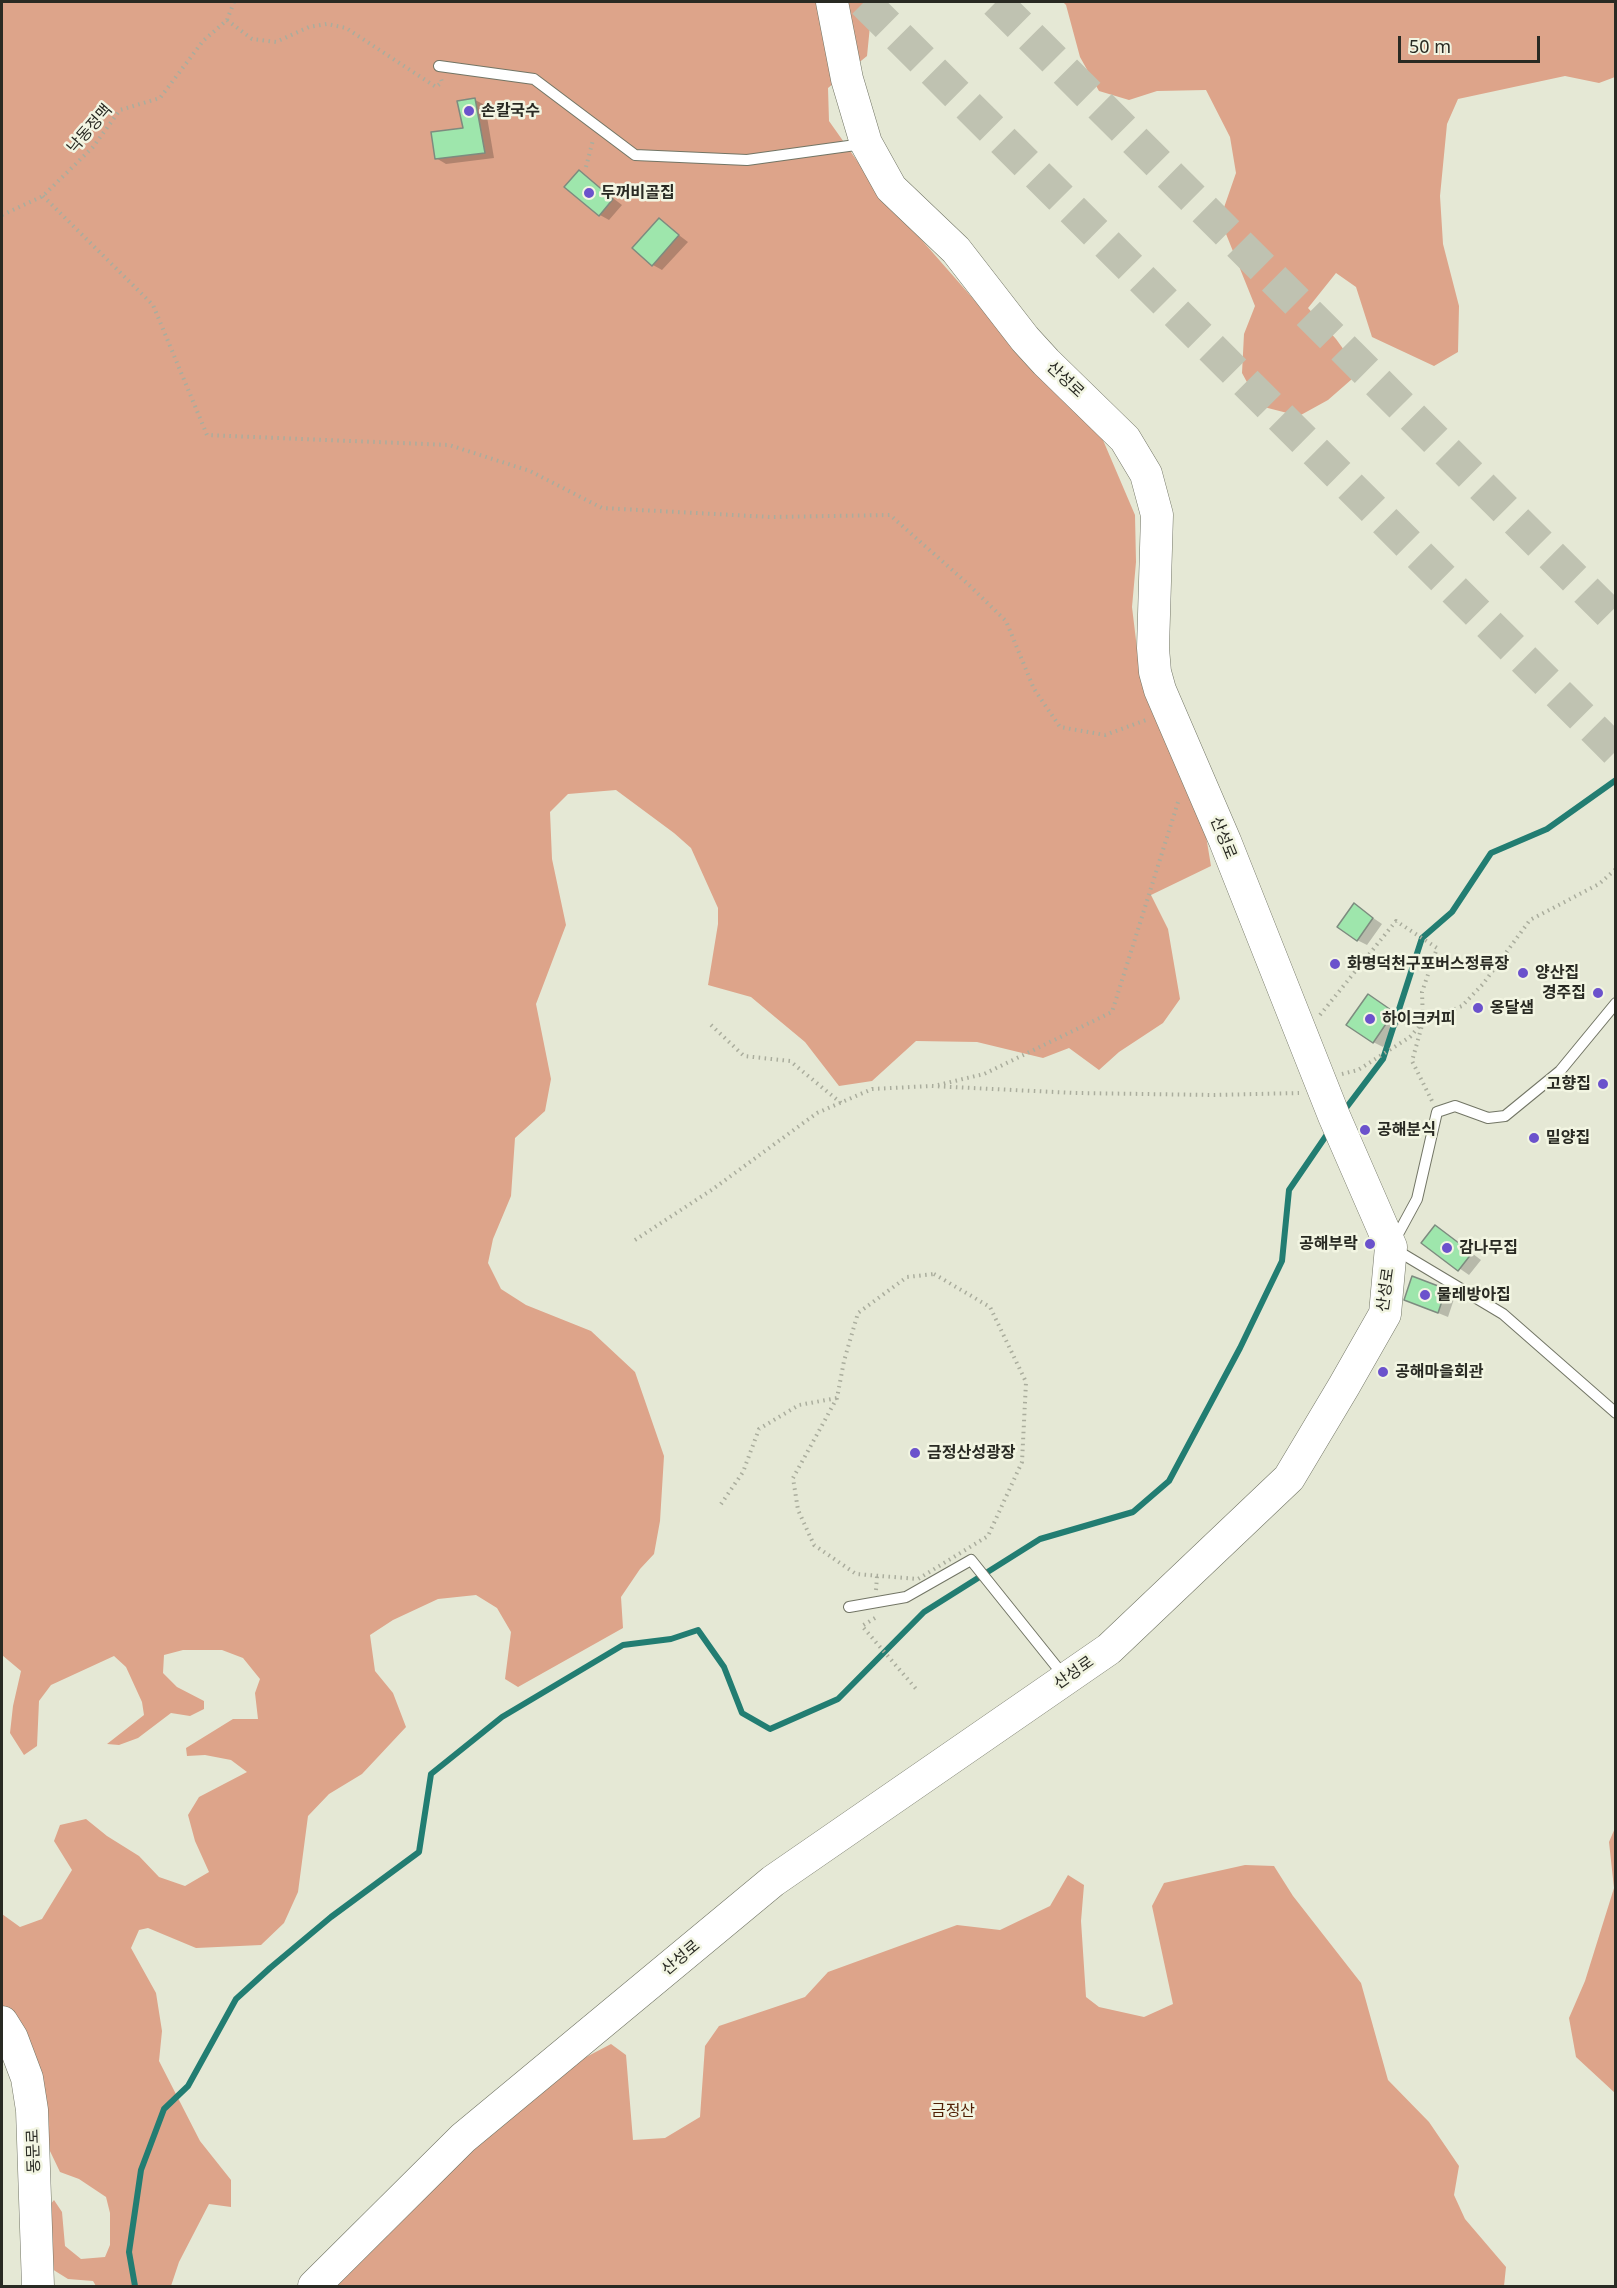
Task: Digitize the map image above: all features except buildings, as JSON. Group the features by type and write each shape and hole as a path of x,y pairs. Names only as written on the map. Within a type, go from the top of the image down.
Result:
{"main road":[{"name":"산성로","path":"314,2286 463,2138 773,1881 1109,1649 1288,1478 1385,1314 1391,1247 1330,1106 1225,841 1158,681 1154,648 1157,515 1146,474 1125,439 1109,421 1046,362 1025,339 956,250 891,188 866,143 847,80 832,2"},
{"name":"동문로","path":"2,2022 12,2038 27,2078 32,2110 38,2286"}],"lane":[{"path":"439,66 534,79 635,155 747,160 866,143"},
{"path":"1616,1003 1560,1071 1506,1116 1488,1118 1455,1106 1437,1112 1417,1199 1391,1247 1503,1314 1616,1413"},
{"path":"849,1607 906,1597 971,1560 1066,1679"}],"path":[{"name":"낙동정맥","path":"2,215 43,196 93,147 120,110 160,98 204,41 226,20 234,2"},
{"path":"226,20 252,39 276,42 309,27 327,24 346,28 436,87 442,82 439,66"},
{"path":"586,167 597,125"},
{"path":"43,196 153,305 207,435 449,445 530,471 602,508 771,517 890,515 1006,621 1034,689 1060,727 1105,735 1169,711"},
{"path":"931,1086 984,1074 1112,1012 1191,761"},
{"path":"634,1240 713,1189 817,1113 872,1089 931,1086 1075,1093 1180,1094 1330,1106 1358,1070 1410,1037 1423,1022 1462,1006 1483,984 1530,920 1599,884 1616,869"},
{"path":"1302,1037 1396,921 1437,948 1422,993 1423,1022 1412,1061 1437,1112"},
{"path":"711,1024 744,1056 790,1061 840,1103"},
{"path":"934,1274 990,1307 1026,1382 1022,1462 988,1536 918,1579 856,1574 814,1545 798,1510 793,1478 837,1398 844,1361 858,1313 907,1277 934,1274"},
{"path":"721,1504 743,1472 759,1429 799,1405 837,1398"},
{"path":"876,1642 917,1690"}],"green space":[{"path":"2,2 829,2 844,75 828,88 829,121 877,189 976,302 1046,368 1094,419 1135,515 1136,562 1132,607 1138,657 1156,717 1206,836 1211,866 1151,895 1168,929 1180,999 1163,1023 1119,1052 1099,1070 1069,1048 1043,1058 977,1042 916,1041 872,1081 839,1086 805,1042 751,997 708,985 718,924 718,908 691,848 616,790 568,794 550,812 552,859 566,925 536,1004 551,1079 545,1111 515,1138 511,1196 493,1239 488,1263 501,1289 526,1305 591,1331 635,1372 664,1456 660,1521 654,1554 640,1569 621,1597 623,1628 518,1687 505,1679 511,1632 497,1608 476,1595 438,1599 393,1620 370,1635 375,1671 393,1693 406,1727 362,1774 329,1794 308,1816 298,1892 284,1923 261,1945 196,1948 148,1928 139,1930 131,1948 156,1993 162,2031 159,2061 200,2141 231,2180 231,2207 209,2204 179,2262 171,2286 96,2286 93,2281 68,2279 52,2269 49,2206 54,2200 62,2212 65,2246 81,2259 105,2257 110,2245 110,2213 106,2197 79,2179 60,2172 49,2149 37,2108 2,2031 2,1914 20,1927 42,1919 72,1870 54,1841 60,1825 86,1819 107,1836 139,1856 159,1877 185,1886 209,1872 195,1841 188,1815 199,1797 247,1772 231,1760 205,1755 187,1756 186,1748 233,1719 258,1719 255,1693 260,1679 243,1658 222,1650 183,1650 164,1655 163,1673 177,1687 204,1701 204,1709 190,1716 171,1713 138,1738 119,1745 107,1744 144,1715 142,1702 126,1667 114,1656 51,1685 39,1701 37,1746 24,1755 10,1733 21,1671 2,1655"},
{"path":"837,2 866,2 870,26 867,56 851,69"},
{"path":"1063,2 1615,2 1615,77 1599,83 1565,76 1458,99 1447,124 1440,196 1443,244 1459,306 1458,352 1434,366 1372,337 1356,287 1336,273 1308,308 1336,339 1360,372 1328,400 1299,416 1260,406 1242,373 1244,334 1255,306 1220,219 1236,173 1230,137 1206,90 1157,91 1129,100 1099,91 1080,57 1066,5"},
{"path":"1615,1828 1615,2093 1576,2057 1569,2018 1585,1981 1614,1888 1609,1842"},
{"name":"금정산","path":"1245,1865 1274,1866 1293,1896 1361,1983 1388,2080 1429,2122 1459,2166 1454,2195 1465,2219 1506,2267 1504,2286 333,2286 390,2221 569,2066 611,2044 626,2055 633,2140 665,2138 700,2117 705,2046 719,2026 805,1997 828,1972 957,1925 1000,1930 1050,1906 1068,1875 1084,1885 1081,1921 1086,1997 1099,2007 1144,2017 1173,2004 1152,1906 1164,1883"}],"waterway":[{"path":"1343,1112 1383,1059 1422,938 1452,912 1491,853 1547,829 1616,780"},
{"path":"135,2286 129,2252 141,2170 164,2109 188,2086 236,1999 331,1917 419,1852 431,1774 502,1717 623,1645 671,1639 698,1630 724,1667 742,1713 770,1729 838,1699 924,1612 1040,1539 1133,1512 1169,1481 1240,1348 1282,1261 1289,1190 1330,1130"}],"tunnel":[{"path":"864,2 1616,751"},
{"path":"996,2 1616,620"}],"place":[{"name":"손칼국수","path":"469,111"},
{"name":"두꺼비골집","path":"589,193"},
{"name":"화명덕천구포버스정류장","path":"1335,964"},
{"name":"양산집","path":"1523,973"},
{"name":"경주집","path":"1598,993"},
{"name":"옹달샘","path":"1478,1008"},
{"name":"하이크커피","path":"1370,1019"},
{"name":"고향집","path":"1603,1084"},
{"name":"공해분식","path":"1365,1130"},
{"name":"밀양집","path":"1534,1138"},
{"name":"공해부락","path":"1370,1244"},
{"name":"감나무집","path":"1447,1248"},
{"name":"물레방아집","path":"1425,1295"},
{"name":"공해마을회관","path":"1383,1372"},
{"name":"금정산성광장","path":"915,1453"}]}
